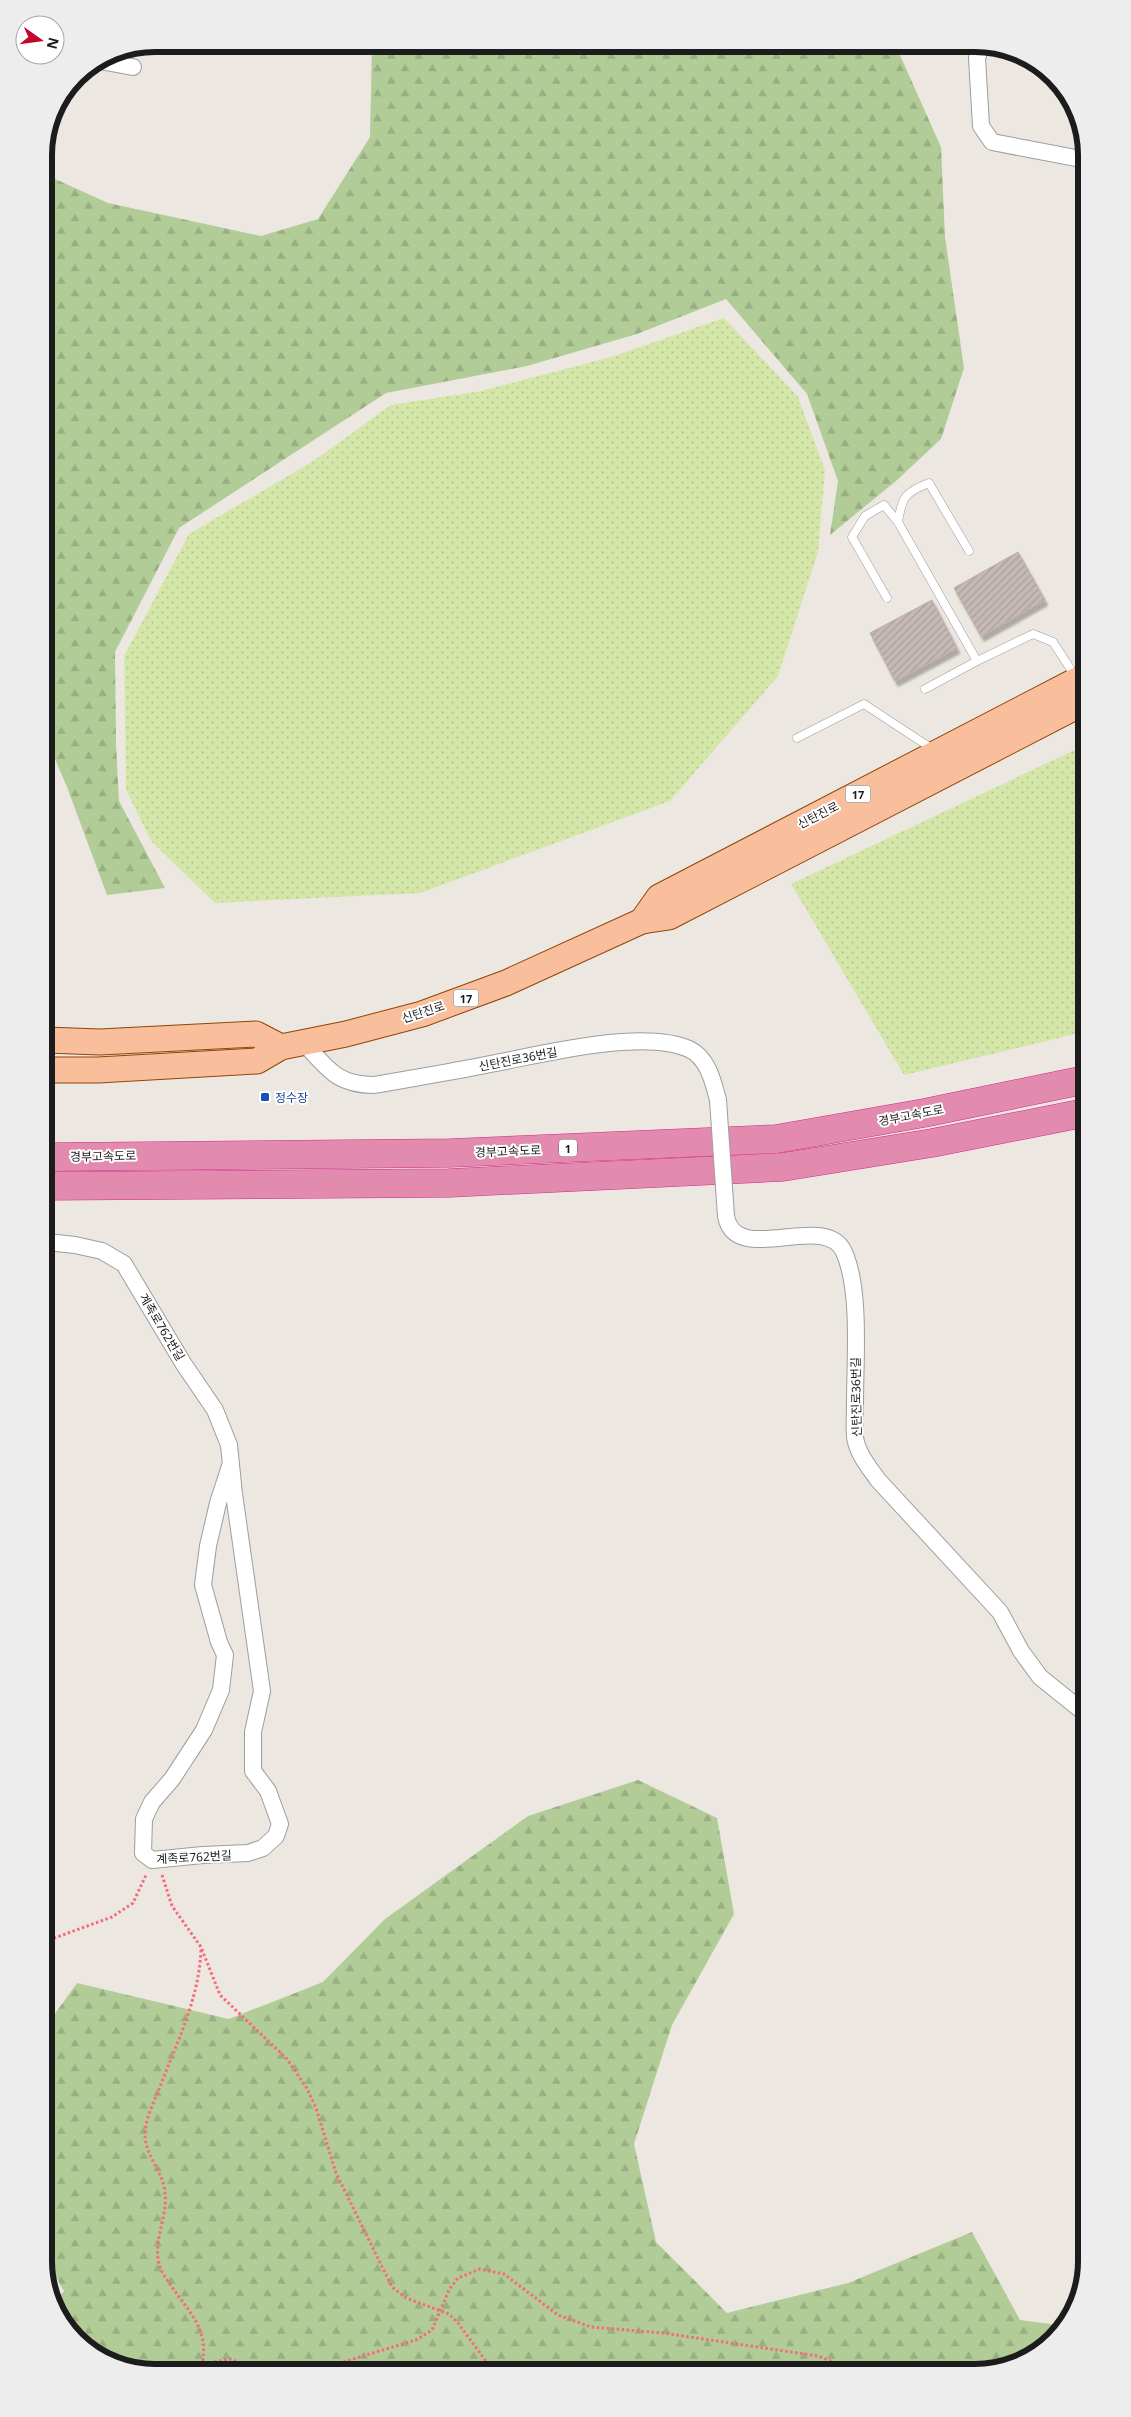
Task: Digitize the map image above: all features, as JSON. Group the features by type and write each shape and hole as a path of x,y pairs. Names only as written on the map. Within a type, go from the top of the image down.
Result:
{"highway":[{"name":"경부고속도로","path":"53,1157 450,1153 776,1140 924,1113 1078,1081"},
{"path":"53,1186 449,1183 783,1167 932,1144 1078,1114"}],"main road":[{"name":"신탄진로","path":"642,921 659,897 937,753 1078,689"},
{"name":"신탄진로","path":"53,1070 98,1070 257,1061 293,1045 422,1014 497,987 642,921 669,917 1078,690"},
{"path":"53,1040 100,1042 256,1034 293,1045"}],"street":[{"path":"979,53 977,58 981,126 992,142 1078,158"},
{"path":"111,62 133,67"},
{"name":"신탄진로36번길","path":"293,1045 343,1081 359,1085 374,1085 571,1050 643,1042 673,1044 690,1050 704,1061 712,1077 718,1100 727,1226 737,1234 755,1239 811,1235 833,1239 843,1250 851,1271 855,1308 855,1438 864,1461 878,1480 1000,1612 1021,1651 1040,1678 1078,1708"},
{"name":"계족로762번길","path":"53,1243 102,1251 124,1264 183,1363 215,1410 229,1445 262,1691 254,1732 253,1771 268,1791 280,1824 276,1836 263,1848 248,1853 152,1860 143,1854 144,1819 152,1802 172,1779 204,1730 221,1690 225,1655 219,1642 203,1585 208,1546 218,1503 231,1463"}],"lane":[{"path":"898,522 902,501 915,488 929,483 969,551"},
{"path":"887,598 852,537 865,516 884,505 898,522 977,661"},
{"path":"925,689 1033,634 1053,642 1078,683"},
{"path":"797,738 864,704 937,753"}],"path":[{"path":"53,1939 112,1917 133,1903 152,1860"},
{"path":"152,1860 161,1873 172,1906 201,1947 220,1995 286,2059 306,2087 316,2108 336,2173 392,2287 406,2298 441,2310 458,2323 488,2364"},
{"path":"201,1947 195,1995 151,2111 145,2133 148,2148 165,2192 165,2207 158,2247 159,2262 166,2279 202,2332 205,2351 202,2364"},
{"path":"336,2364 416,2340 432,2330 450,2290 458,2278 480,2269 504,2274 558,2315 591,2327 663,2333 818,2356 838,2364"},
{"path":"207,2364 230,2359 243,2364"}],"green space":[{"path":"372,53 899,53 941,147 945,237 964,368 941,439 896,481 830,535 838,481 807,394 726,299 637,334 527,366 386,393 179,528 115,652 119,801 165,888 107,895 53,754 53,178 108,203 261,236 318,219 370,137"},
{"path":"724,318 798,397 825,470 818,552 778,676 670,801 420,893 215,903 151,841 126,790 124,656 189,534 312,462 391,405 481,391 611,357"},
{"path":"1078,748 1078,1033 904,1075 791,884"},
{"path":"638,1780 717,1818 734,1914 672,2025 634,2144 656,2242 727,2313 848,2283 972,2232 1020,2320 1056,2325 1048,2334 1033,2347 1021,2354 989,2364 148,2364 135,2363 110,2354 98,2347 83,2334 66,2313 60,2301 59,2297 64,2291 53,2269 53,2016 77,1983 229,2019 323,1982 385,1919 528,1816"}],"building":[{"path":"1018,552 1045,600 981,636 954,588"},
{"path":"932,600 957,648 895,681 870,633"}],"place":[{"name":"정수장","path":"265,1097"}]}
